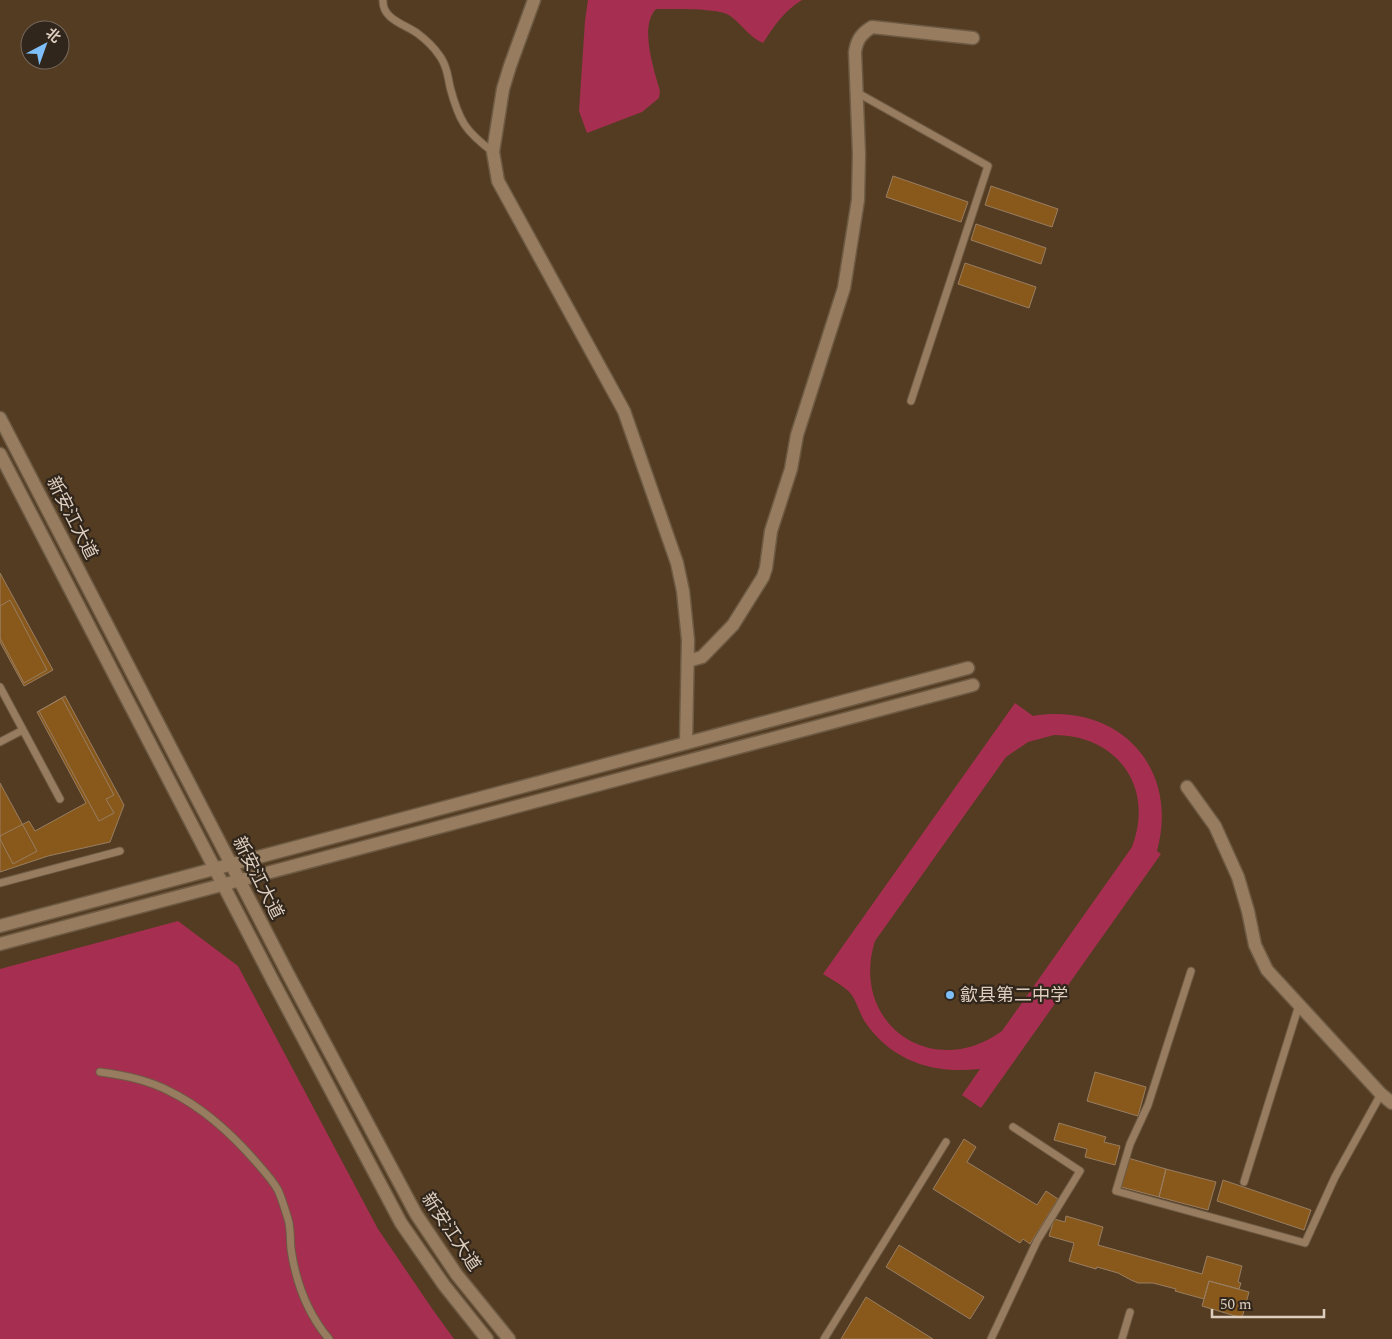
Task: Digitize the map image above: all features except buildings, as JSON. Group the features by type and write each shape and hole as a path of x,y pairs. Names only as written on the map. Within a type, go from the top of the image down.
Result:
{"street":[{"path":"534,0 503,89 493,152 498,181 624,411 677,563 686,619 688,661 686,743"},
{"path":"688,661 702,657 733,625 763,577 771,531 791,469 796,435 847,274 858,200 859,154 856,43 864,32 872,27 973,38"},
{"name":"新安江大道","path":"0,418 240,881 416,1214 457,1275 509,1339"},
{"name":"新安江大道","path":"0,454 215,869 402,1223 444,1285 488,1339"},
{"path":"0,926 968,668"},
{"path":"0,944 973,686"},
{"path":"1187,787 1215,826 1238,877 1258,954 1267,970 1381,1094 1392,1103"}],"lane":[{"path":"383,0 384,8 390,16 416,32 442,58 460,119 473,137 493,152"},
{"path":"856,92 988,166 911,401"},
{"path":"0,687 60,799"},
{"path":"0,742 23,730"},
{"path":"0,883 120,851"},
{"path":"1191,971 1148,1104 1130,1144 1116,1191 1305,1243 1335,1177 1381,1094"},
{"path":"1244,1182 1300,1005"},
{"path":"100,1072 118,1074 152,1084 185,1099 221,1126 258,1165 277,1189 289,1221 294,1264 306,1303 312,1316 329,1339"},
{"path":"990,1339 1037,1241 1080,1171 1013,1127"},
{"path":"824,1339 946,1142"},
{"path":"1122,1339 1130,1312"}],"shaded area":[{"path":"588,0 802,0 775,25 763,43 753,37 736,20 721,12 656,9 651,17 648,37 649,49 660,91 659,98 642,112 587,133 579,111"},
{"path":"1015,703 1033,716 1064,714 1091,719 1116,730 1136,747 1150,768 1159,792 1162,821 1157,851 1161,854 981,1108 962,1095 980,1069 963,1070 930,1067 901,1056 876,1036 865,1022 849,991 823,974","holes":["1054,735 1076,737 1096,744 1112,755 1125,769 1134,785 1138,804 1138,825 1132,847 1002,1031 975,1045 949,1050 924,1047 902,1036 885,1019 874,997 870,971 875,941 1006,757 1028,742"]},
{"path":"178,921 238,966 378,1229 454,1339 0,1339 0,969"}],"place":[{"name":"歙县第二中学","path":"950,995"}]}
